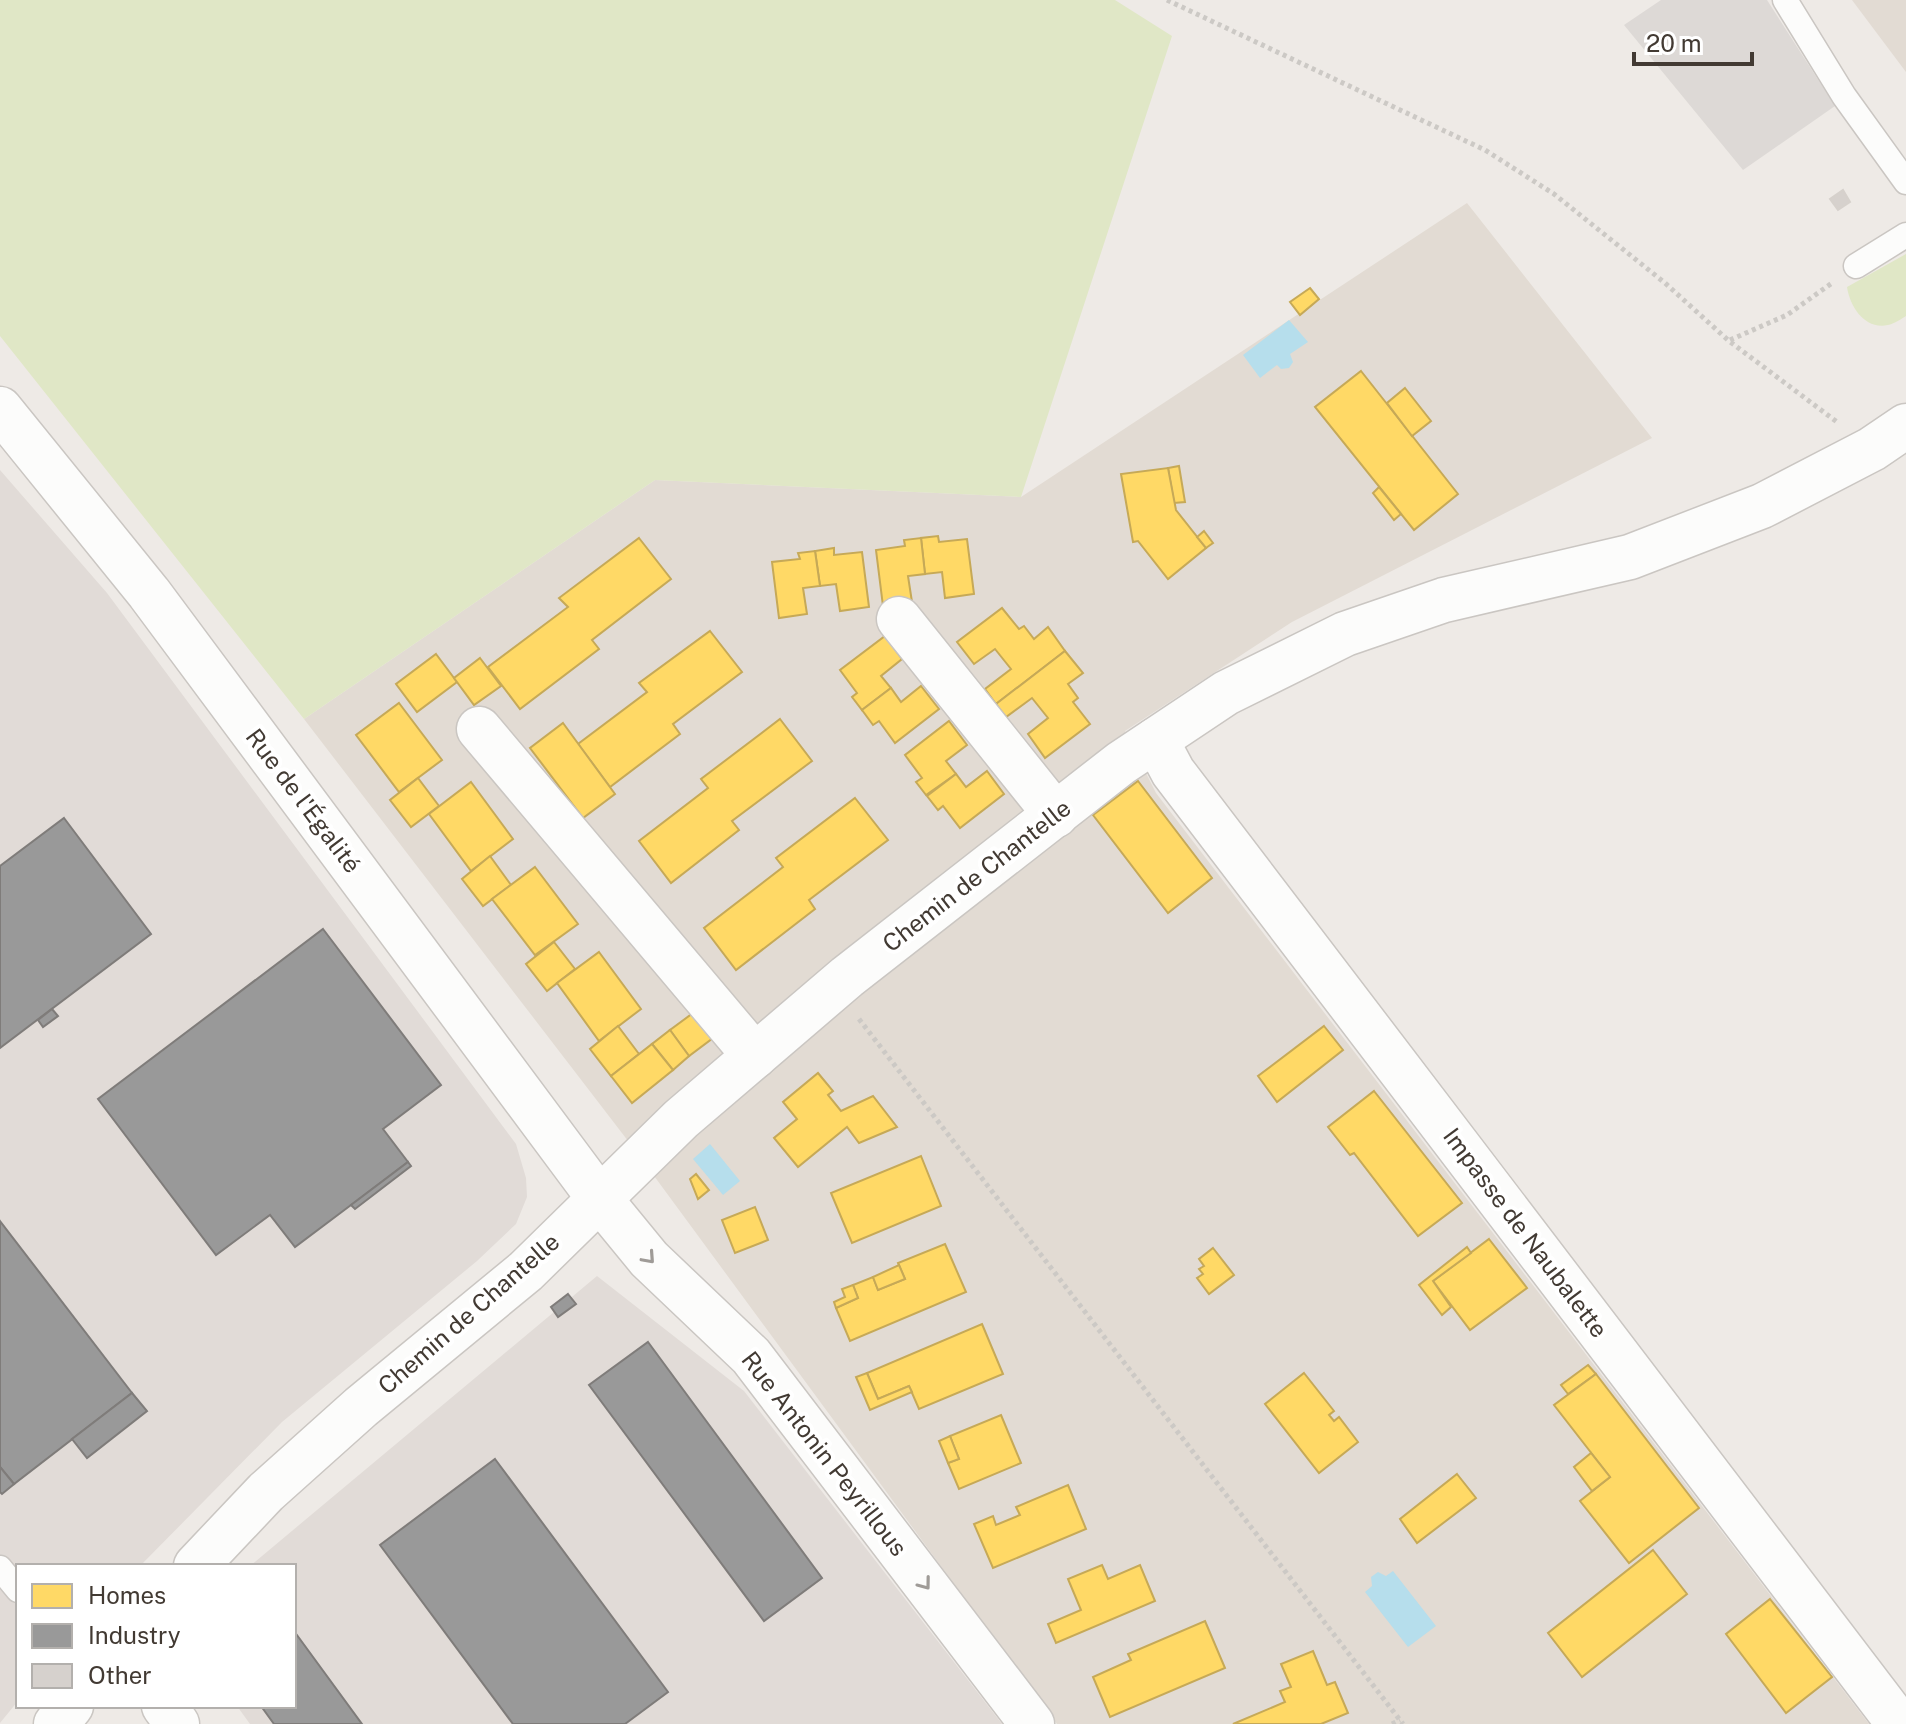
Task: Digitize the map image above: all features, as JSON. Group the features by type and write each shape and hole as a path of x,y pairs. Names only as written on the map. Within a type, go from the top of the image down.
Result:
{"street":[{"name":"Rue de l'Égalité","path":"0,409 149,593 599,1198"},
{"name":"Chemin de Chantelle","path":"198,1564 266,1492 361,1407 526,1271 681,1119 835,988 1121,763 1226,693 1345,634 1444,600 1630,557 1762,506 1858,457 1906,426"},
{"path":"899,619 1056,815"},
{"path":"479,729 755,1056"},
{"name":"Impasse de Naubalette","path":"1156,740 1173,772 1899,1724"},
{"name":"Rue Antonin Peyrillous","path":"599,1198 649,1259 751,1356 1032,1724"},
{"path":"56,1724 69,1708"}],"lane":[{"path":"1785,0 1844,96 1906,182"},
{"path":"1856,266 1906,235"},
{"path":"0,1568 16,1588"}],"path":[{"path":"1167,0 1485,150 1554,194 1665,283 1729,341 1844,428"},
{"path":"1729,341 1787,315 1856,266"},
{"path":"835,988 1402,1722 1392,1724"}],"shaded area":[{"path":"1661,0 1767,0 1835,106 1743,170 1624,25"},
{"path":"1852,0 1906,0 1906,72"},
{"path":"1467,203 1652,438 1292,622 1125,731 1156,793 1869,1724 1057,1724 635,1150 304,719 655,480 1021,497"},
{"path":"0,470 107,593 516,1144 526,1178 527,1197 516,1224 477,1261 282,1422 142,1564 16,1564 16,1703 0,1723"},
{"path":"597,1276 744,1391 1002,1724 250,1724 238,1708 296,1708 296,1564 252,1564"}],"green space":[{"path":"0,0 1115,0 1172,36 1021,497 655,480 304,719 0,336"},
{"path":"1906,254 1906,316 1888,325 1872,324 1855,309 1847,287"}],"water":[{"path":"1289,320 1308,342 1290,354 1293,362 1289,368 1281,369 1277,365 1260,378 1243,355"},
{"path":"710,1144 740,1181 723,1195 693,1159"},
{"path":"1393,1571 1436,1626 1408,1647 1365,1592 1372,1586 1371,1577 1378,1572 1386,1576"}],"building: Homes":[{"path":"1310,288 1319,299 1300,315 1290,302"},
{"path":"1361,371 1458,494 1414,530 1315,407"},
{"path":"1405,388 1431,421 1412,436 1387,403"},
{"path":"1179,466 1185,502 1174,503 1168,468"},
{"path":"1168,468 1176,510 1206,548 1168,579 1138,541 1133,542 1121,474"},
{"path":"1379,487 1401,514 1394,520 1373,493"},
{"path":"1204,531 1213,543 1206,548 1197,537"},
{"path":"938,536 939,542 967,539 974,594 945,598 942,572 925,574 921,538"},
{"path":"639,538 671,579 592,640 599,649 520,709 488,667 568,607 559,598"},
{"path":"921,538 925,574 908,576 912,602 883,606 876,550 905,546 904,540"},
{"path":"834,548 834,555 862,552 869,607 840,611 836,584 820,586 815,551"},
{"path":"815,551 820,586 803,588 807,614 779,618 772,562 800,559 798,553"},
{"path":"1002,608 1019,629 1024,626 1034,639 1048,627 1065,651 996,704 985,689 1011,669 995,649 974,664 957,642"},
{"path":"710,631 742,672 673,724 680,734 610,787 578,744 647,692 639,683"},
{"path":"885,636 902,659 881,676 891,688 862,710 852,697 857,693 840,670"},
{"path":"1065,651 1083,673 1068,684 1078,698 1073,702 1090,724 1045,758 1028,734 1048,718 1032,698 1006,717 996,704"},
{"path":"436,654 457,682 417,712 396,684"},
{"path":"480,658 501,686 474,705 454,678"},
{"path":"921,686 939,709 895,743 879,721 873,725 862,710 891,688 901,702"},
{"path":"399,703 442,760 399,792 356,735"},
{"path":"780,719 812,761 732,821 739,830 671,883 639,841 708,788 701,779"},
{"path":"949,721 967,745 946,761 956,774 926,795 916,782 922,778 905,755"},
{"path":"563,723 615,794 583,818 530,748"},
{"path":"987,771 1004,794 960,828 943,806 938,810 927,796 956,774 966,787"},
{"path":"418,778 439,806 411,827 390,800"},
{"path":"1138,781 1212,878 1168,913 1093,815"},
{"path":"471,782 513,839 471,871 429,814"},
{"path":"855,798 888,840 809,900 815,909 736,970 704,928 783,867 776,858"},
{"path":"490,856 511,885 483,906 462,879"},
{"path":"535,867 578,924 535,955 492,899"},
{"path":"554,942 575,969 547,991 526,964"},
{"path":"599,952 641,1009 599,1041 557,983"},
{"path":"693,1013 713,1038 689,1056 670,1030"},
{"path":"618,1026 639,1054 611,1076 590,1049"},
{"path":"1324,1026 1343,1050 1277,1102 1258,1076"},
{"path":"670,1030 689,1056 673,1070 652,1044"},
{"path":"652,1044 673,1070 632,1103 611,1076"},
{"path":"818,1073 833,1091 828,1095 841,1111 873,1096 897,1127 859,1143 847,1127 798,1167 774,1138 797,1119 783,1102"},
{"path":"1374,1091 1462,1203 1418,1236 1354,1153 1350,1155 1328,1127"},
{"path":"921,1156 941,1206 852,1243 831,1193"},
{"path":"696,1174 709,1190 698,1199 690,1179"},
{"path":"755,1207 768,1240 735,1253 722,1220"},
{"path":"1489,1239 1527,1288 1470,1330 1433,1281"},
{"path":"945,1244 966,1292 850,1341 836,1308 858,1298 853,1285 873,1277 878,1290 905,1279 898,1263"},
{"path":"1467,1247 1471,1253 1433,1281 1451,1307 1442,1315 1419,1285"},
{"path":"1213,1248 1234,1275 1209,1294 1197,1278 1203,1274 1199,1269 1204,1266 1199,1259"},
{"path":"899,1265 905,1279 878,1290 873,1277"},
{"path":"853,1285 858,1298 836,1308 834,1302 845,1297 842,1289"},
{"path":"982,1324 1003,1374 919,1409 909,1386 878,1399 867,1373"},
{"path":"1588,1365 1596,1374 1568,1394 1561,1385"},
{"path":"867,1373 878,1399 909,1386 912,1392 870,1410 856,1377"},
{"path":"1304,1373 1334,1411 1329,1415 1334,1421 1339,1417 1358,1442 1319,1473 1265,1404"},
{"path":"1596,1374 1699,1508 1629,1563 1580,1501 1610,1477 1554,1405"},
{"path":"1001,1415 1021,1463 959,1489 948,1463 959,1459 950,1436"},
{"path":"950,1436 959,1459 948,1463 939,1441"},
{"path":"1591,1453 1610,1477 1592,1491 1574,1467"},
{"path":"1457,1474 1476,1498 1417,1543 1400,1519"},
{"path":"1068,1485 1086,1529 993,1568 974,1524 993,1516 996,1525 1020,1515 1016,1507"},
{"path":"1653,1550 1687,1594 1582,1677 1548,1633"},
{"path":"1102,1565 1108,1579 1140,1565 1155,1601 1056,1643 1048,1624 1081,1610 1068,1579"},
{"path":"1770,1599 1832,1677 1786,1713 1726,1634"},
{"path":"1205,1621 1225,1668 1110,1717 1093,1677 1131,1660 1128,1654"},
{"path":"1313,1651 1327,1685 1335,1682 1348,1713 1321,1724 1233,1724 1285,1702 1280,1691 1291,1687 1281,1664"}],"building: Industry":[{"path":"64,818 151,934 0,1048 0,866"},
{"path":"323,929 441,1085 383,1129 408,1162 295,1247 270,1215 216,1255 98,1099"},
{"path":"52,1009 58,1016 43,1027 38,1020"},
{"path":"408,1162 411,1166 355,1209 351,1205"},
{"path":"0,1221 132,1393 14,1484 0,1467"},
{"path":"568,1294 576,1304 558,1317 551,1307"},
{"path":"648,1342 822,1578 764,1621 589,1385"},
{"path":"132,1393 147,1411 87,1458 72,1439"},
{"path":"495,1459 668,1692 625,1724 513,1724 380,1545"},
{"path":"0,1467 14,1484 2,1494 0,1492"},
{"path":"296,1634 362,1724 274,1724 262,1708 296,1708"}],"building: Other":[{"path":"1843,190 1850,202 1838,210 1830,199"}]}
